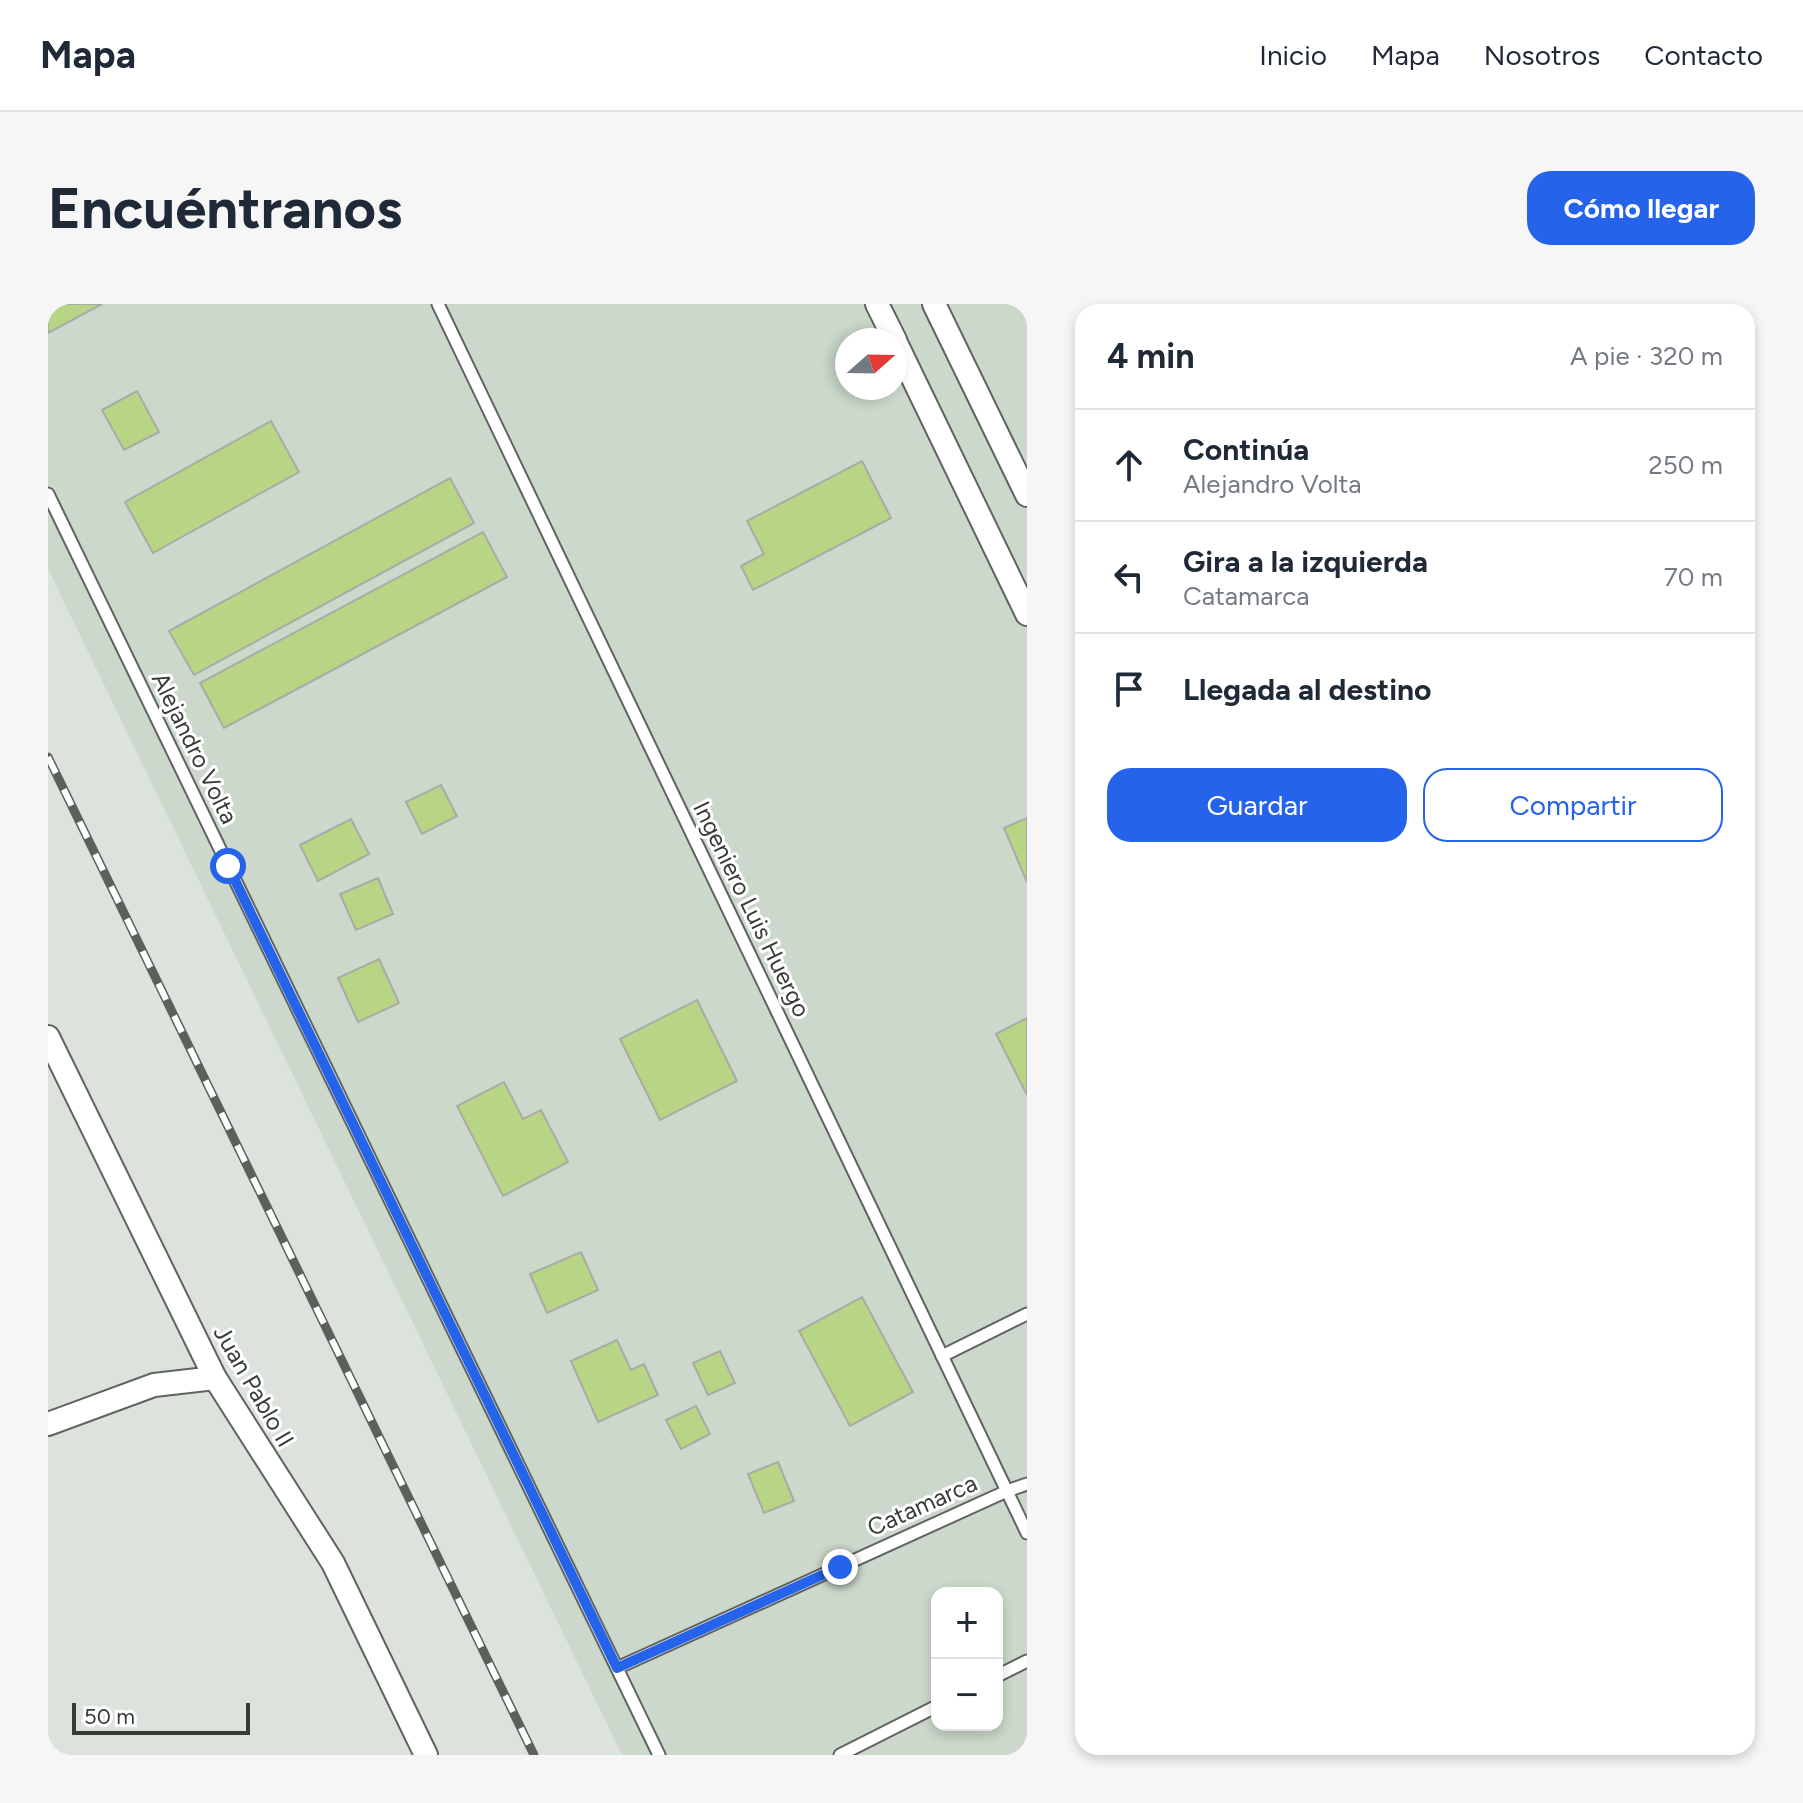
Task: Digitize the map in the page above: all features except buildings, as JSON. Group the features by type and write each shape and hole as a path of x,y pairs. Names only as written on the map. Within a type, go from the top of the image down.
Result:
{"street":[{"path":"877,304 889,328"},
{"path":"934,304 1027,495"},
{"path":"907,365 1027,614"},
{"name":"Juan Pablo II","path":"48,1037 215,1378 333,1563 426,1755"},
{"path":"48,1424 154,1385 215,1378"}],"lane":[{"name":"Ingeniero Luis Huergo","path":"438,304 1027,1533"},
{"name":"Alejandro Volta","path":"48,494 659,1755"},
{"path":"942,1356 1027,1314"},
{"name":"Catamarca","path":"617,1668 1027,1484"},
{"path":"1003,1673 1027,1661"},
{"path":"840,1755 931,1709"}],"shaded area":[{"path":"48,304 1027,304 1027,1755 622,1755 48,569"}],"railway":[{"path":"48,757 534,1755"}],"route":[{"path":"228,866 617,1668 840,1567"}]}
